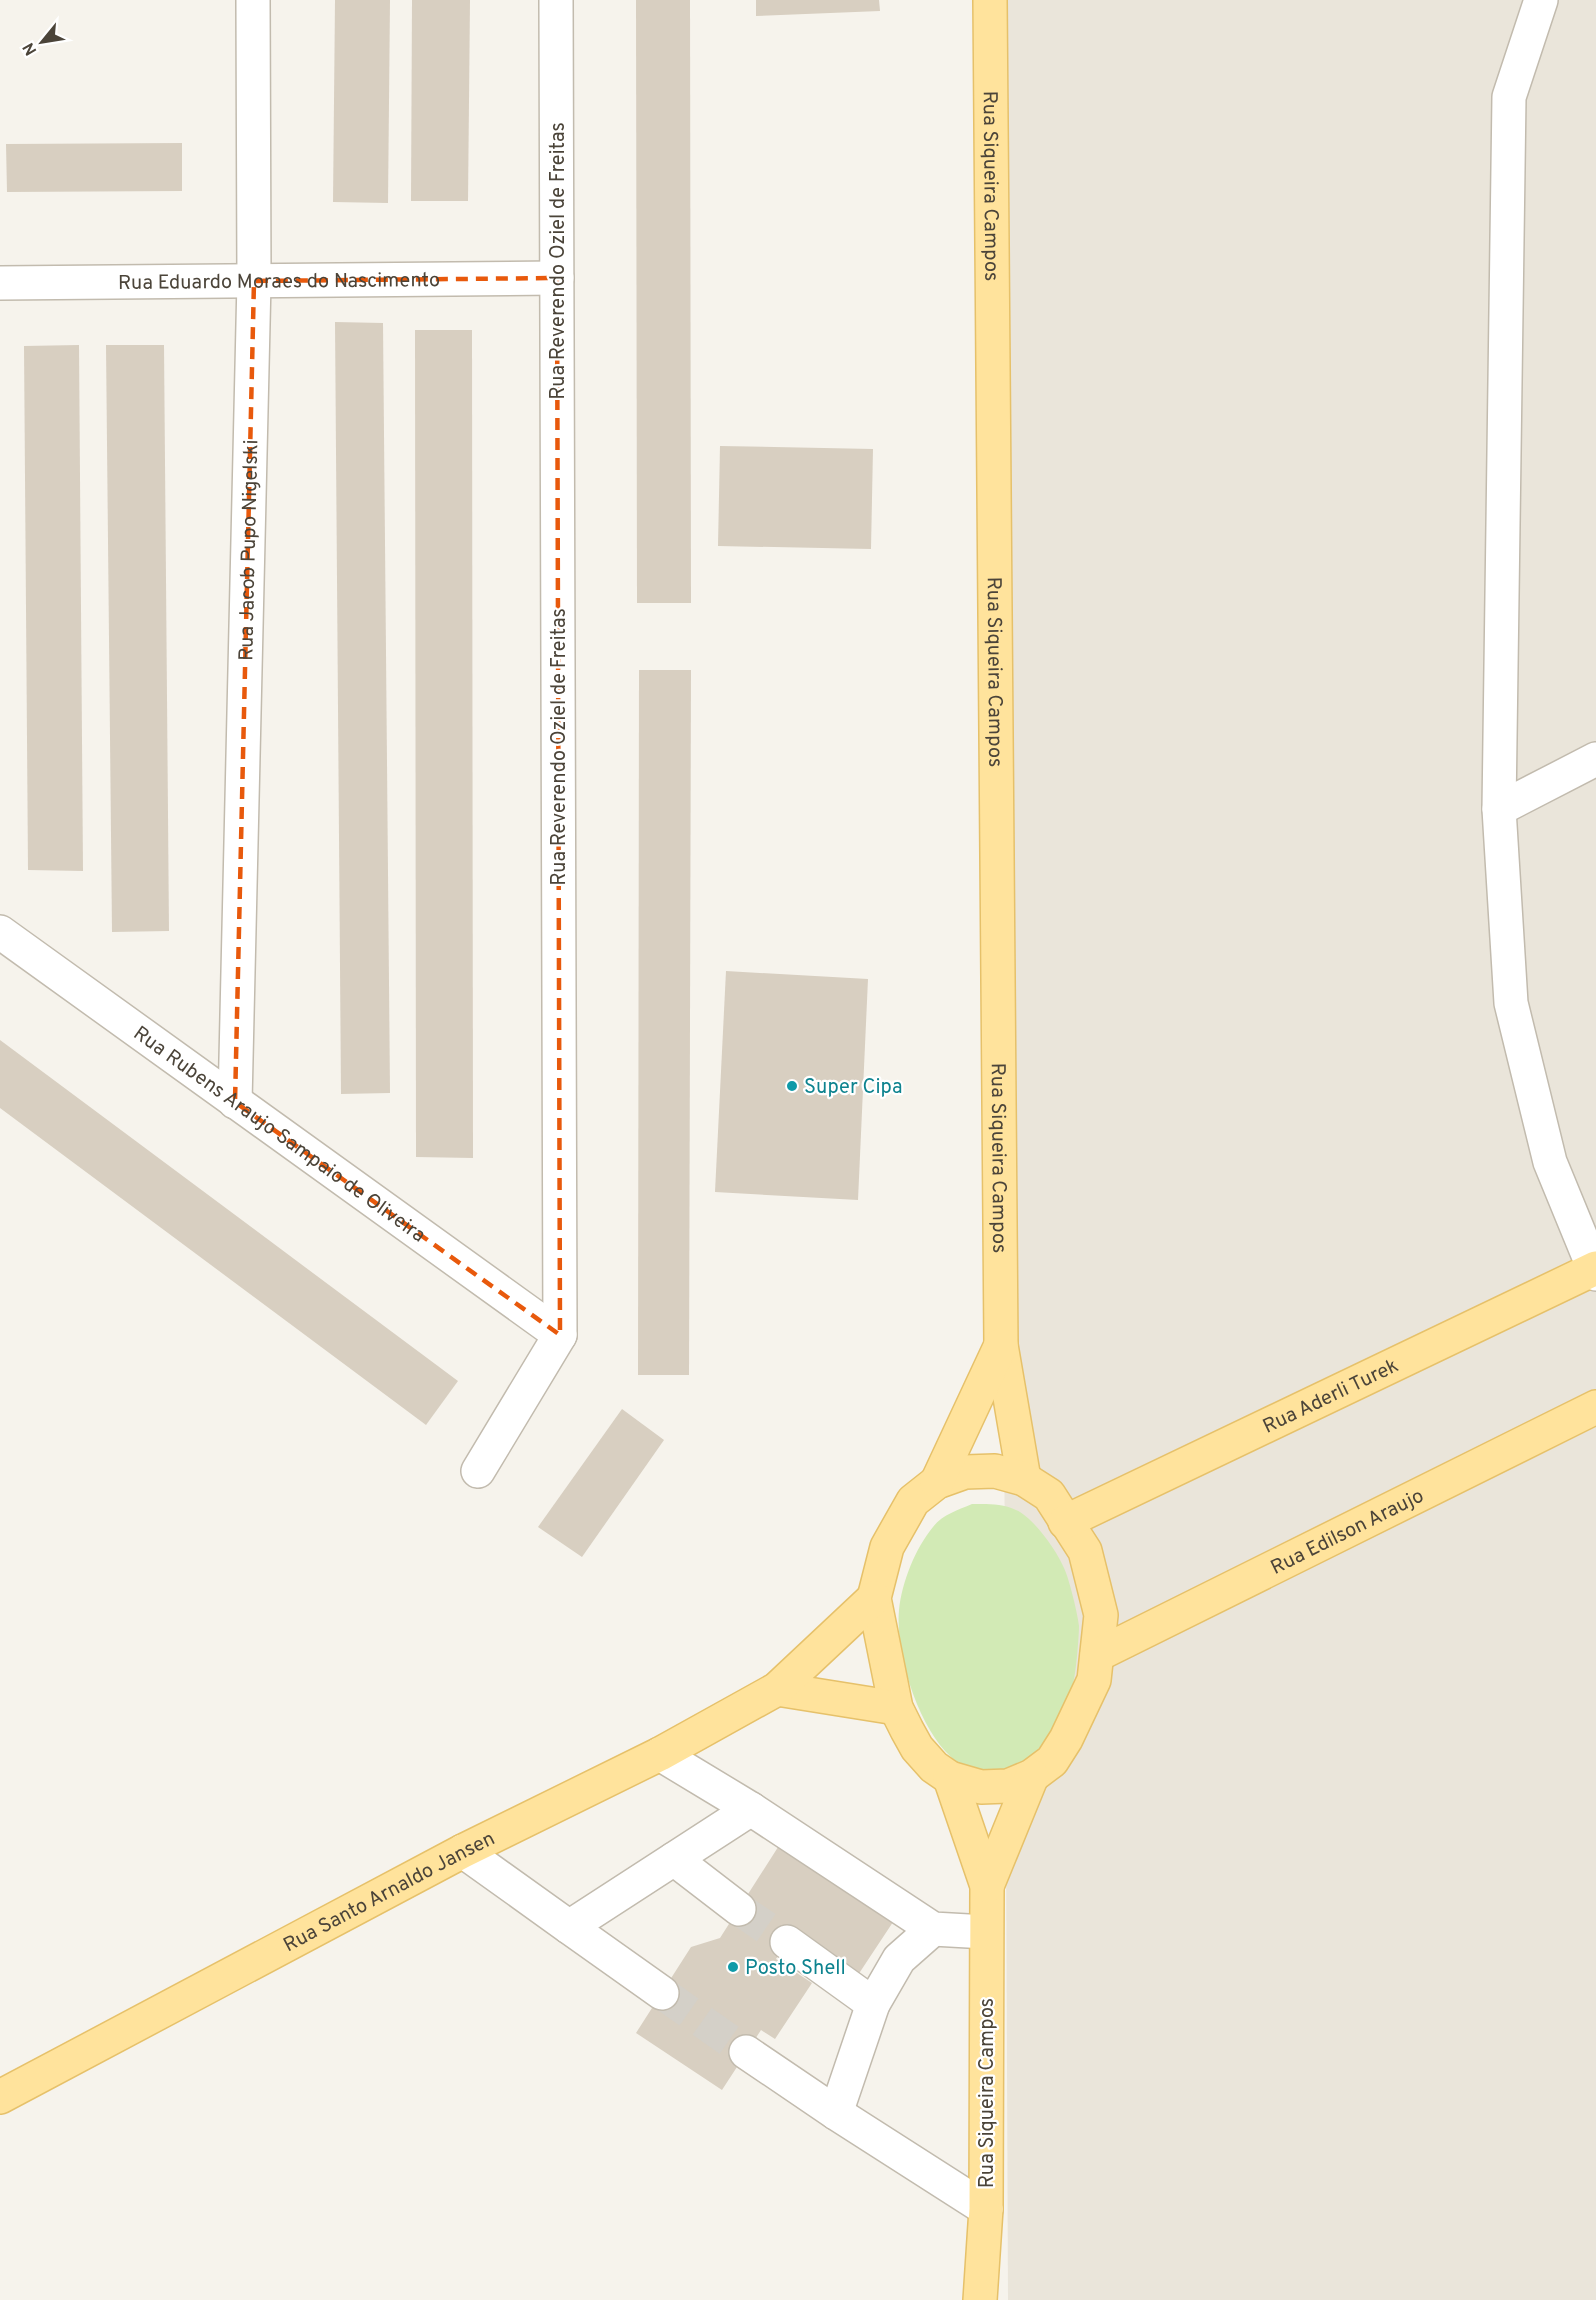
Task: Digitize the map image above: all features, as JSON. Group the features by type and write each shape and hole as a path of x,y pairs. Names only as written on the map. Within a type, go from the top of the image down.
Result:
{"main road":[{"name":"Rua Siqueira Campos","path":"990,0 1001,1345 1024,1479"},
{"name":"Rua Aderli Turek","path":"1065,1522 1595,1270"},
{"name":"Rua Siqueira Campos","path":"937,1482 1001,1345"},
{"name":"Rua Edilson Araujo","path":"1097,1655 1596,1407"},
{"path":"995,1471 1024,1479 1049,1496 1065,1522 1085,1551 1101,1615 1094,1680 1066,1739 1052,1761 1032,1776 1008,1786 997,1787 981,1787 950,1778 934,1767 917,1748 896,1708 874,1599 887,1547 913,1502 937,1482 965,1472 995,1471"},
{"name":"Rua Santo Arnaldo Jansen","path":"0,2097 464,1851 660,1754 777,1689 874,1599"},
{"path":"777,1689 896,1708"},
{"name":"Rua Siqueira Campos","path":"987,1886 1032,1776"},
{"name":"Rua Siqueira Campos","path":"950,1778 987,1886 986,2209 980,2300"}],"street":[{"name":"Rua Jacob Pupo Nigelski","path":"235,1102 254,280 253,0"},
{"name":"Rua Reverendo Oziel de Freitas","path":"556,0 560,1335"},
{"path":"1541,0 1509,97 1500,809 1511,1003 1550,1162 1595,1270"},
{"name":"Rua Eduardo Moraes do Nascimento","path":"0,283 557,278"},
{"path":"1500,809 1596,759"},
{"name":"Rua Rubens Araujo Sampaio de Oliveira","path":"0,932 560,1335"},
{"path":"478,1471 560,1335"},
{"path":"660,1754 751,1809 933,1929 986,1932"},
{"path":"569,1927 751,1809"},
{"path":"464,1851 662,1993"},
{"path":"674,1859 738,1909"},
{"path":"836,2113 873,2004 899,1959 933,1929"},
{"path":"787,1942 873,2004"},
{"path":"746,2052 986,2209"}],"highlighted area":[{"path":"557,278 560,1335 235,1102 254,281"}],"shaded area":[{"path":"998,0 1596,0 1596,2300 1008,2300"}],"green space":[{"path":"972,1504 994,1504 1011,1508 1023,1514 1037,1527 1064,1568 1079,1626 1073,1684 1055,1725 1047,1738 1027,1760 1001,1771 981,1771 968,1767 956,1761 939,1744 919,1709 911,1688 901,1647 899,1610 906,1577 915,1556 926,1536 941,1519"}],"building":[{"path":"335,0 390,0 388,203 333,202"},
{"path":"412,0 470,0 468,201 411,201"},
{"path":"636,0 690,0 691,603 637,603"},
{"path":"756,0 879,0 880,11 756,16"},
{"path":"182,143 182,191 7,192 6,144"},
{"path":"335,322 383,323 390,1093 341,1094"},
{"path":"415,330 472,330 473,1158 416,1157"},
{"path":"79,345 83,871 28,870 24,346"},
{"path":"106,345 164,345 169,931 112,932"},
{"path":"720,446 873,449 871,549 718,546"},
{"path":"639,670 691,670 689,1375 638,1375"},
{"name":"Super Cipa","path":"726,971 868,979 858,1200 715,1192"},
{"path":"0,1040 458,1381 426,1425 0,1108"},
{"path":"622,1409 664,1440 582,1557 538,1527"},
{"name":"Posto Shell","path":"780,1844 895,1919 858,1975 793,1932 776,1959 812,1983 775,2039 761,2030 722,2090 636,2033 691,1947 720,1938"}],"tunnel":[{"path":"739,1909 787,1942"},
{"path":"662,1993 746,2052"}],"place":[{"name":"Super Cipa","path":"792,1086"},
{"name":"Posto Shell","path":"733,1967"}]}
